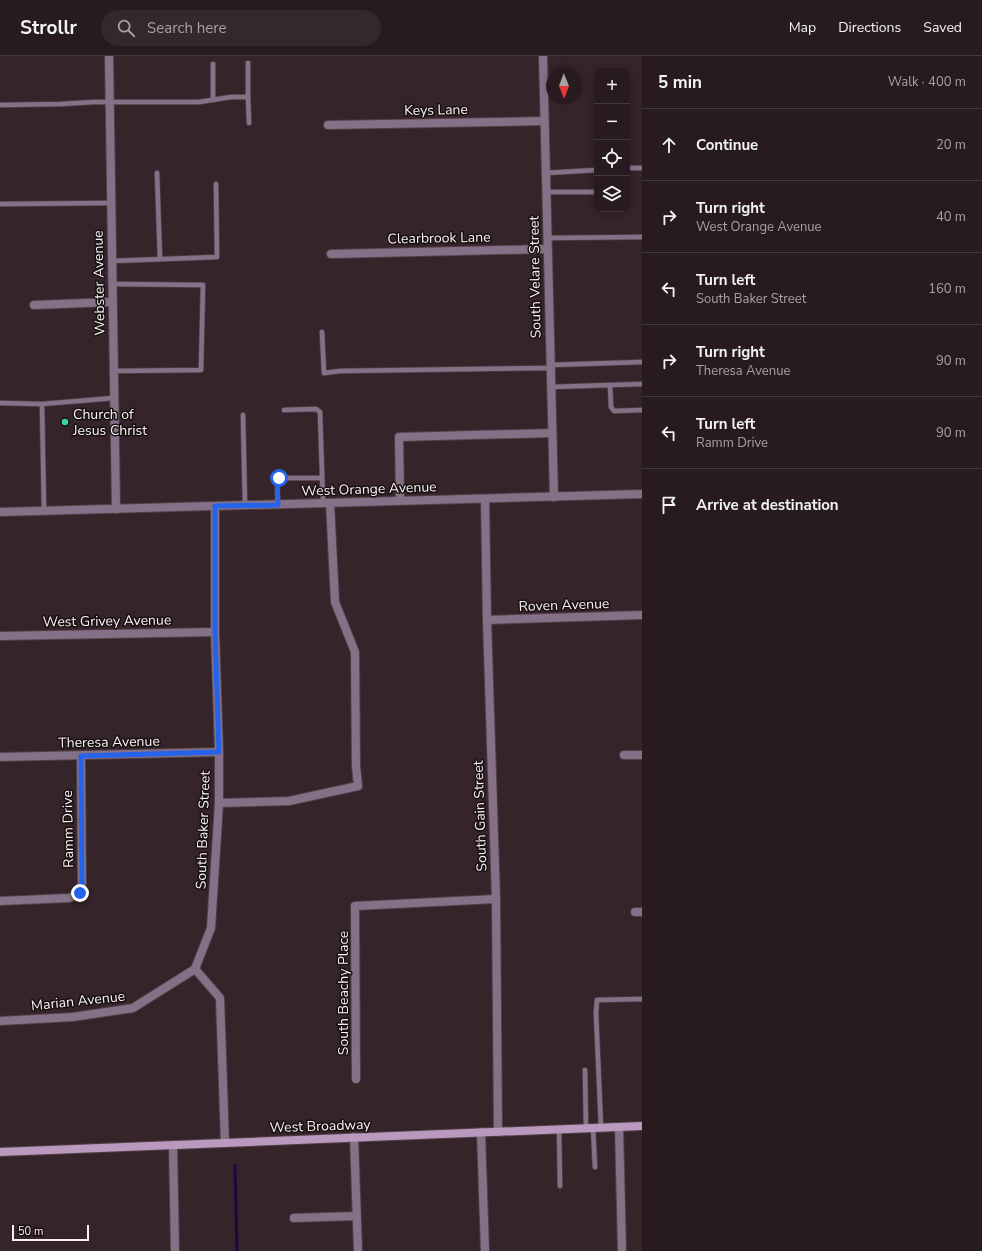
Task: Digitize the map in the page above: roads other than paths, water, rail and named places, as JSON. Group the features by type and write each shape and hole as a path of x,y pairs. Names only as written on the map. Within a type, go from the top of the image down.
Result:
{"main road":[{"name":"West Broadway","path":"0,1152 642,1126"}],"street":[{"name":"Webster Avenue","path":"109,56 116,509"},
{"name":"South Velare Street","path":"543,56 554,497"},
{"name":"Keys Lane","path":"328,125 544,121"},
{"name":"Clearbrook Lane","path":"331,254 548,249"},
{"path":"34,306 112,302"},
{"path":"400,500 399,437 552,433"},
{"name":"West Orange Avenue","path":"0,512 642,494"},
{"name":"South Gain Street","path":"485,499 487,620 496,899 498,1132"},
{"path":"219,803 289,801 358,786 356,766 355,652 335,602 326,503"},
{"name":"South Baker Street","path":"195,969 212,928 219,803 215,632 215,506"},
{"name":"Roven Avenue","path":"487,620 642,615"},
{"name":"West Grivey Avenue","path":"0,636 215,632"},
{"name":"Theresa Avenue","path":"0,757 219,752"},
{"path":"624,755 642,755"},
{"name":"Ramm Drive","path":"0,901 69,898 80,893 82,883 81,756"},
{"name":"South Beachy Place","path":"356,1079 356,906 496,899"},
{"path":"195,969 220,998 225,1143"},
{"name":"Marian Avenue","path":"0,1021 73,1018 133,1008 195,969"},
{"path":"619,1127 622,1251"},
{"path":"481,1132 484,1251"},
{"path":"354,1137 358,1251"},
{"path":"173,1145 175,1251"},
{"path":"294,1218 356,1216"}],"lane":[{"path":"248,63 248,123"},
{"path":"213,64 213,100"},
{"path":"0,105 199,102 231,97 248,97"},
{"path":"630,168 642,168"},
{"path":"545,173 594,170"},
{"path":"157,172 160,258"},
{"path":"112,261 217,257 216,184"},
{"path":"546,192 594,192"},
{"path":"0,204 111,203"},
{"path":"547,238 642,238"},
{"path":"112,284 203,285 201,370 114,371"},
{"path":"322,332 324,373 550,367 642,362"},
{"path":"551,387 642,384"},
{"path":"610,386 611,407 614,411 642,410"},
{"path":"0,403 42,404 114,398"},
{"path":"42,404 44,511"},
{"path":"284,410 316,409 320,412 322,478 326,503"},
{"path":"243,415 245,506"},
{"path":"278,505 277,480 279,478 322,478"},
{"path":"595,1167 593,1128 597,1000 642,999"},
{"path":"585,1070 593,1128"},
{"path":"559,1129 560,1186"}],"waterway":[{"path":"235,1165 237,1251"}],"place":[{"name":"Church of Jesus Christ","path":"65,422"}]}
